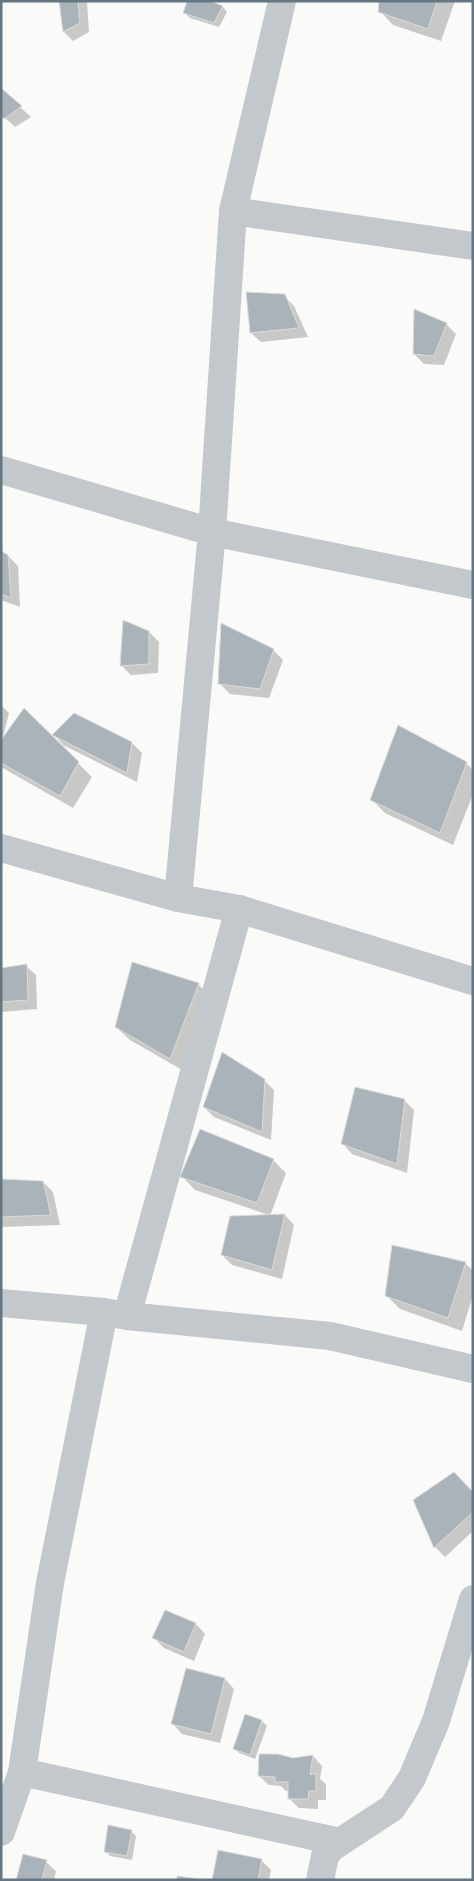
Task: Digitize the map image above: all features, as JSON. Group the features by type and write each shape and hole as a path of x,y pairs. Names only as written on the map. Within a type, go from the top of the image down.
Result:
{"street":[{"path":"178,898 212,532 233,211 282,1"},
{"path":"233,211 473,246"},
{"path":"1,470 212,532 473,585"},
{"path":"1,848 178,898 239,909 473,981"},
{"path":"1,1832 22,1772 50,1583 115,1314 239,909"},
{"path":"1,1303 330,1336 473,1370"},
{"path":"320,1880 325,1856 331,1848 392,1808 412,1778 436,1720 473,1599"},
{"path":"22,1772 340,1842"}],"building":[{"path":"59,1 78,1 80,23 63,32"},
{"path":"187,1 210,1 223,6 214,23 183,13"},
{"path":"379,1 437,1 428,29 378,12"},
{"path":"1,88 22,106 4,119 1,116"},
{"path":"246,292 285,294 299,328 250,333"},
{"path":"414,309 447,323 434,356 413,354"},
{"path":"1,551 8,555 11,598 1,594"},
{"path":"123,620 149,631 149,664 120,666"},
{"path":"221,623 274,649 260,689 218,684"},
{"path":"24,708 79,762 60,796 1,763 1,740"},
{"path":"74,713 132,742 127,773 52,735"},
{"path":"398,725 467,762 440,833 370,800"},
{"path":"132,962 199,983 170,1059 115,1027"},
{"path":"27,964 28,1000 1,1002 1,968"},
{"path":"222,1052 265,1079 262,1132 203,1107"},
{"path":"355,1087 405,1099 397,1164 341,1144"},
{"path":"200,1129 274,1159 257,1203 180,1177"},
{"path":"1,1179 43,1181 51,1215 1,1217"},
{"path":"285,1214 272,1270 221,1255 230,1216"},
{"path":"392,1245 466,1262 448,1318 385,1296"},
{"path":"454,1472 473,1492 473,1512 434,1548 413,1500"},
{"path":"165,1610 196,1623 184,1652 152,1638"},
{"path":"186,1668 225,1678 211,1734 171,1724"},
{"path":"245,1714 262,1720 250,1755 233,1749"},
{"path":"259,1754 278,1754 293,1758 313,1755 310,1775 316,1773 316,1791 309,1791 308,1799 288,1799 288,1782 275,1782 275,1777 258,1776"},
{"path":"108,1825 132,1830 127,1856 104,1852"},
{"path":"218,1850 262,1859 258,1880 212,1880"},
{"path":"23,1854 47,1860 42,1880 16,1880"},
{"path":"177,1876 198,1879 198,1880 177,1880"}]}
